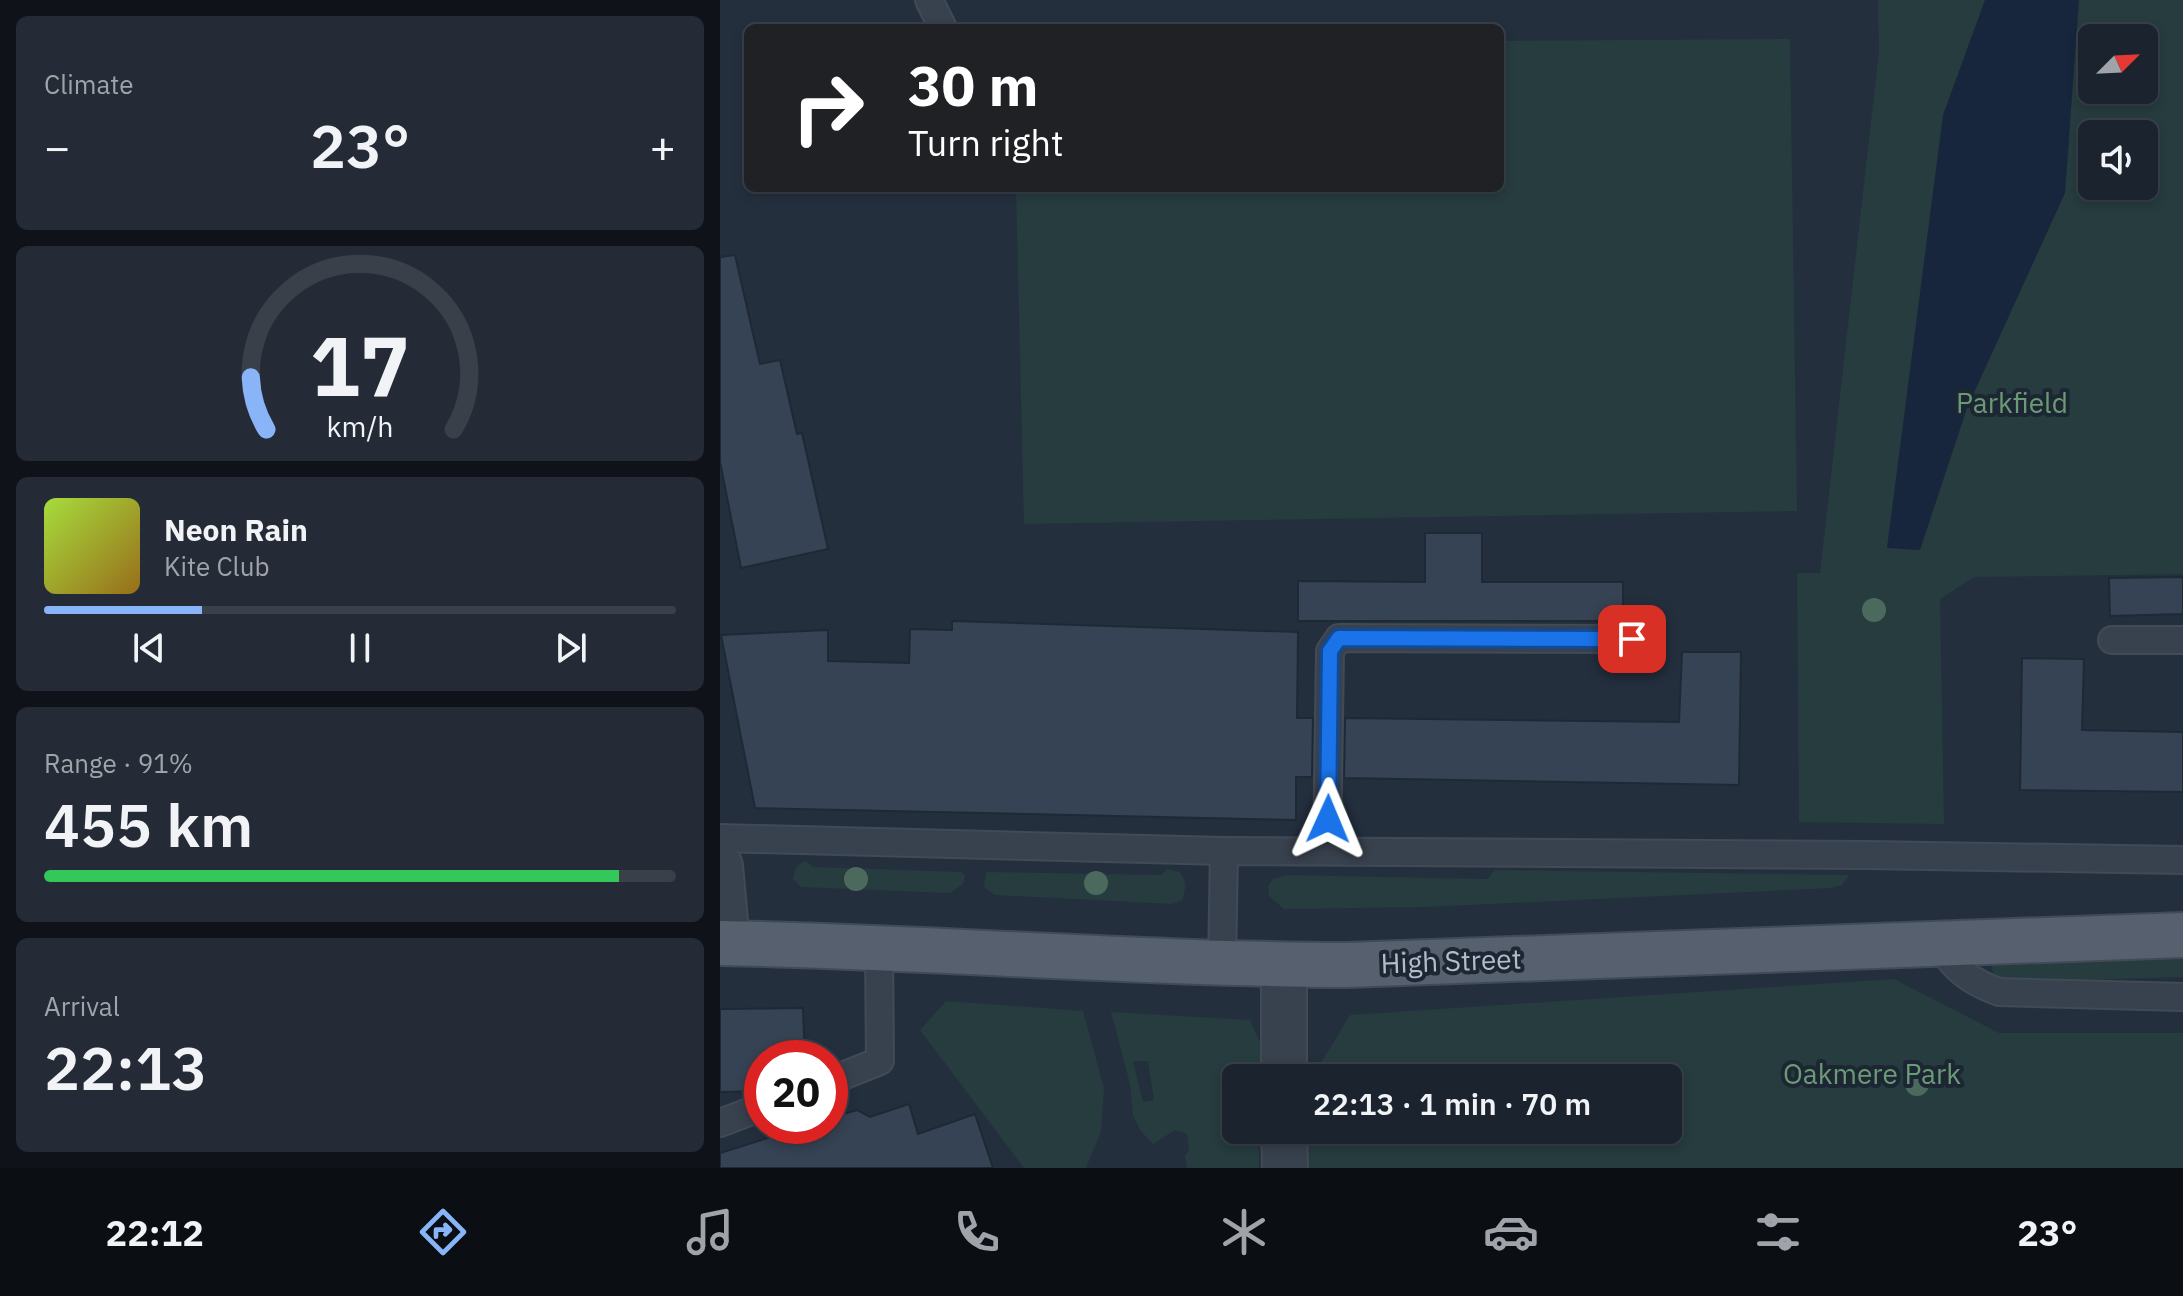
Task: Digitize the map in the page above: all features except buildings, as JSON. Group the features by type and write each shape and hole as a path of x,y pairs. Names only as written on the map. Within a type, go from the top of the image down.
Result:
{"main road":[{"name":"High Street","path":"723,943 1222,965 1347,965 2183,935"}],"street":[{"path":"720,866 723,943"},
{"path":"1284,965 1284,1064"},
{"path":"1284,1144 1285,1168"}],"lane":[{"path":"929,0 941,24"},
{"path":"1327,850 1330,651 1339,638 1632,639"},
{"path":"2112,640 2183,640"},
{"path":"720,838 1224,851 2183,860"},
{"path":"1222,965 1224,851"},
{"path":"1938,944 1953,966 1977,984 1999,992 2183,997"},
{"path":"848,1074 880,1061 879,948"},
{"path":"720,1123 744,1114"}],"green space":[{"name":"Parkfield","path":"1878,0 2183,0 2183,574 1974,577 1940,599 1944,824 1799,822 1797,573 1820,573 1879,51"},
{"path":"1790,39 1797,511 1024,524 1016,192 1504,192 1504,41"},
{"path":"806,861 813,867 961,872 965,875 963,884 950,893 801,887 793,876 798,865"},
{"path":"1167,869 1179,872 1185,882 1182,900 1172,904 995,895 984,887 986,872 1161,875"},
{"path":"1494,870 1849,875 1842,885 1831,888 1427,907 1284,909 1269,896 1268,886 1273,879 1286,875 1488,879"},
{"path":"2183,954 2183,977 2011,982 1994,978 1991,962"},
{"name":"Oakmere Park","path":"1894,979 1999,1033 2183,1033 2183,1168 1302,1168 1303,1144 1682,1144 1682,1064 1320,1064 1350,1015"},
{"path":"946,1001 1083,1011 1104,1088 1101,1132 1086,1168 1024,1168 920,1030"},
{"path":"1111,1012 1250,1020 1262,1046 1261,1064 1222,1064 1222,1144 1259,1144 1259,1168 1187,1168 1187,1134 1175,1130 1153,1144 1140,1130 1133,1115 1130,1084","holes":["1133,1061 1148,1061 1154,1100 1143,1102"]}],"water":[{"path":"1985,0 2079,0 2065,193 1967,408 1920,550 1887,548 1943,115"}],"route":[{"path":"1328,819 1330,651 1339,638 1632,639"}]}
